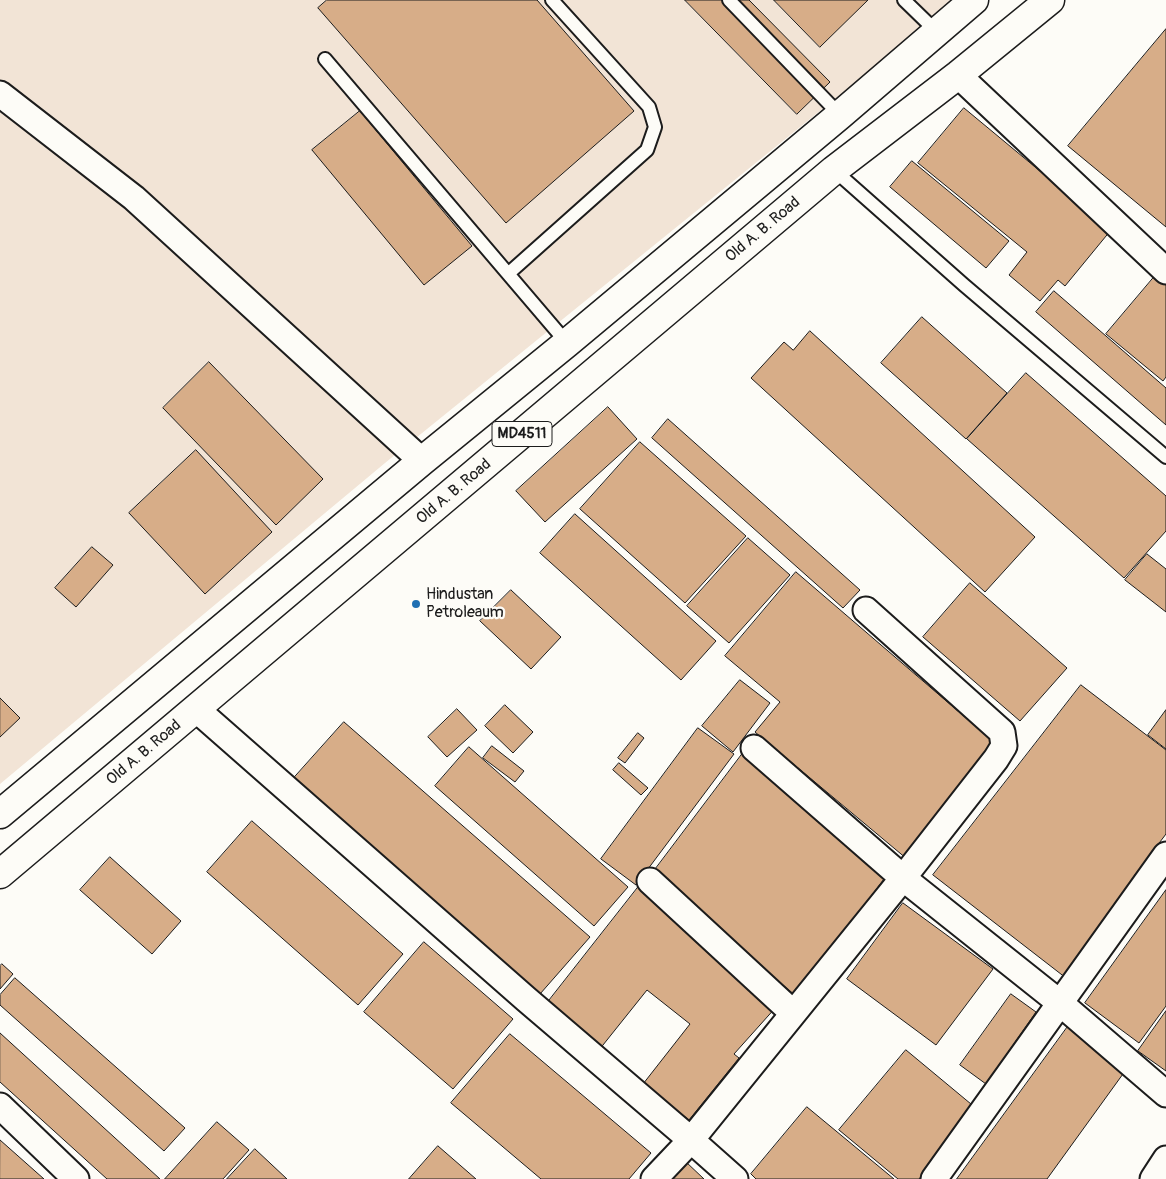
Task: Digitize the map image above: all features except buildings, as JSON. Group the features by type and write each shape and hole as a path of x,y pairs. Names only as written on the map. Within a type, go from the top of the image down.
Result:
{"main road":[{"name":"MD4511","path":"0,814 422,461 568,343 974,0"},
{"name":"Old A. B. Road","path":"0,874 834,170 958,75 1050,0"}],"street":[{"path":"958,75 1166,271"},
{"path":"0,94 134,198 422,461"},
{"path":"654,1179 691,1140 794,1014 903,878 996,759 1004,746 1002,732 866,610"},
{"path":"196,709 526,999 735,1179"},
{"path":"754,748 903,878 1060,1002 1166,1094"},
{"path":"934,1179 1166,855"},
{"path":"650,881 794,1014"},
{"path":"0,1106 76,1179"},
{"path":"1152,1179 1166,1159"}],"lane":[{"path":"509,273 648,150 655,127 648,107 552,0"},
{"path":"729,0 840,115"},
{"path":"904,0 937,32"},
{"path":"325,59 568,343"},
{"path":"834,170 964,285 1166,457"}],"shaded area":[{"path":"0,0 957,0 385,463 0,784"}],"place":[{"name":"Hindustan Petroleaum","path":"416,604"}]}
